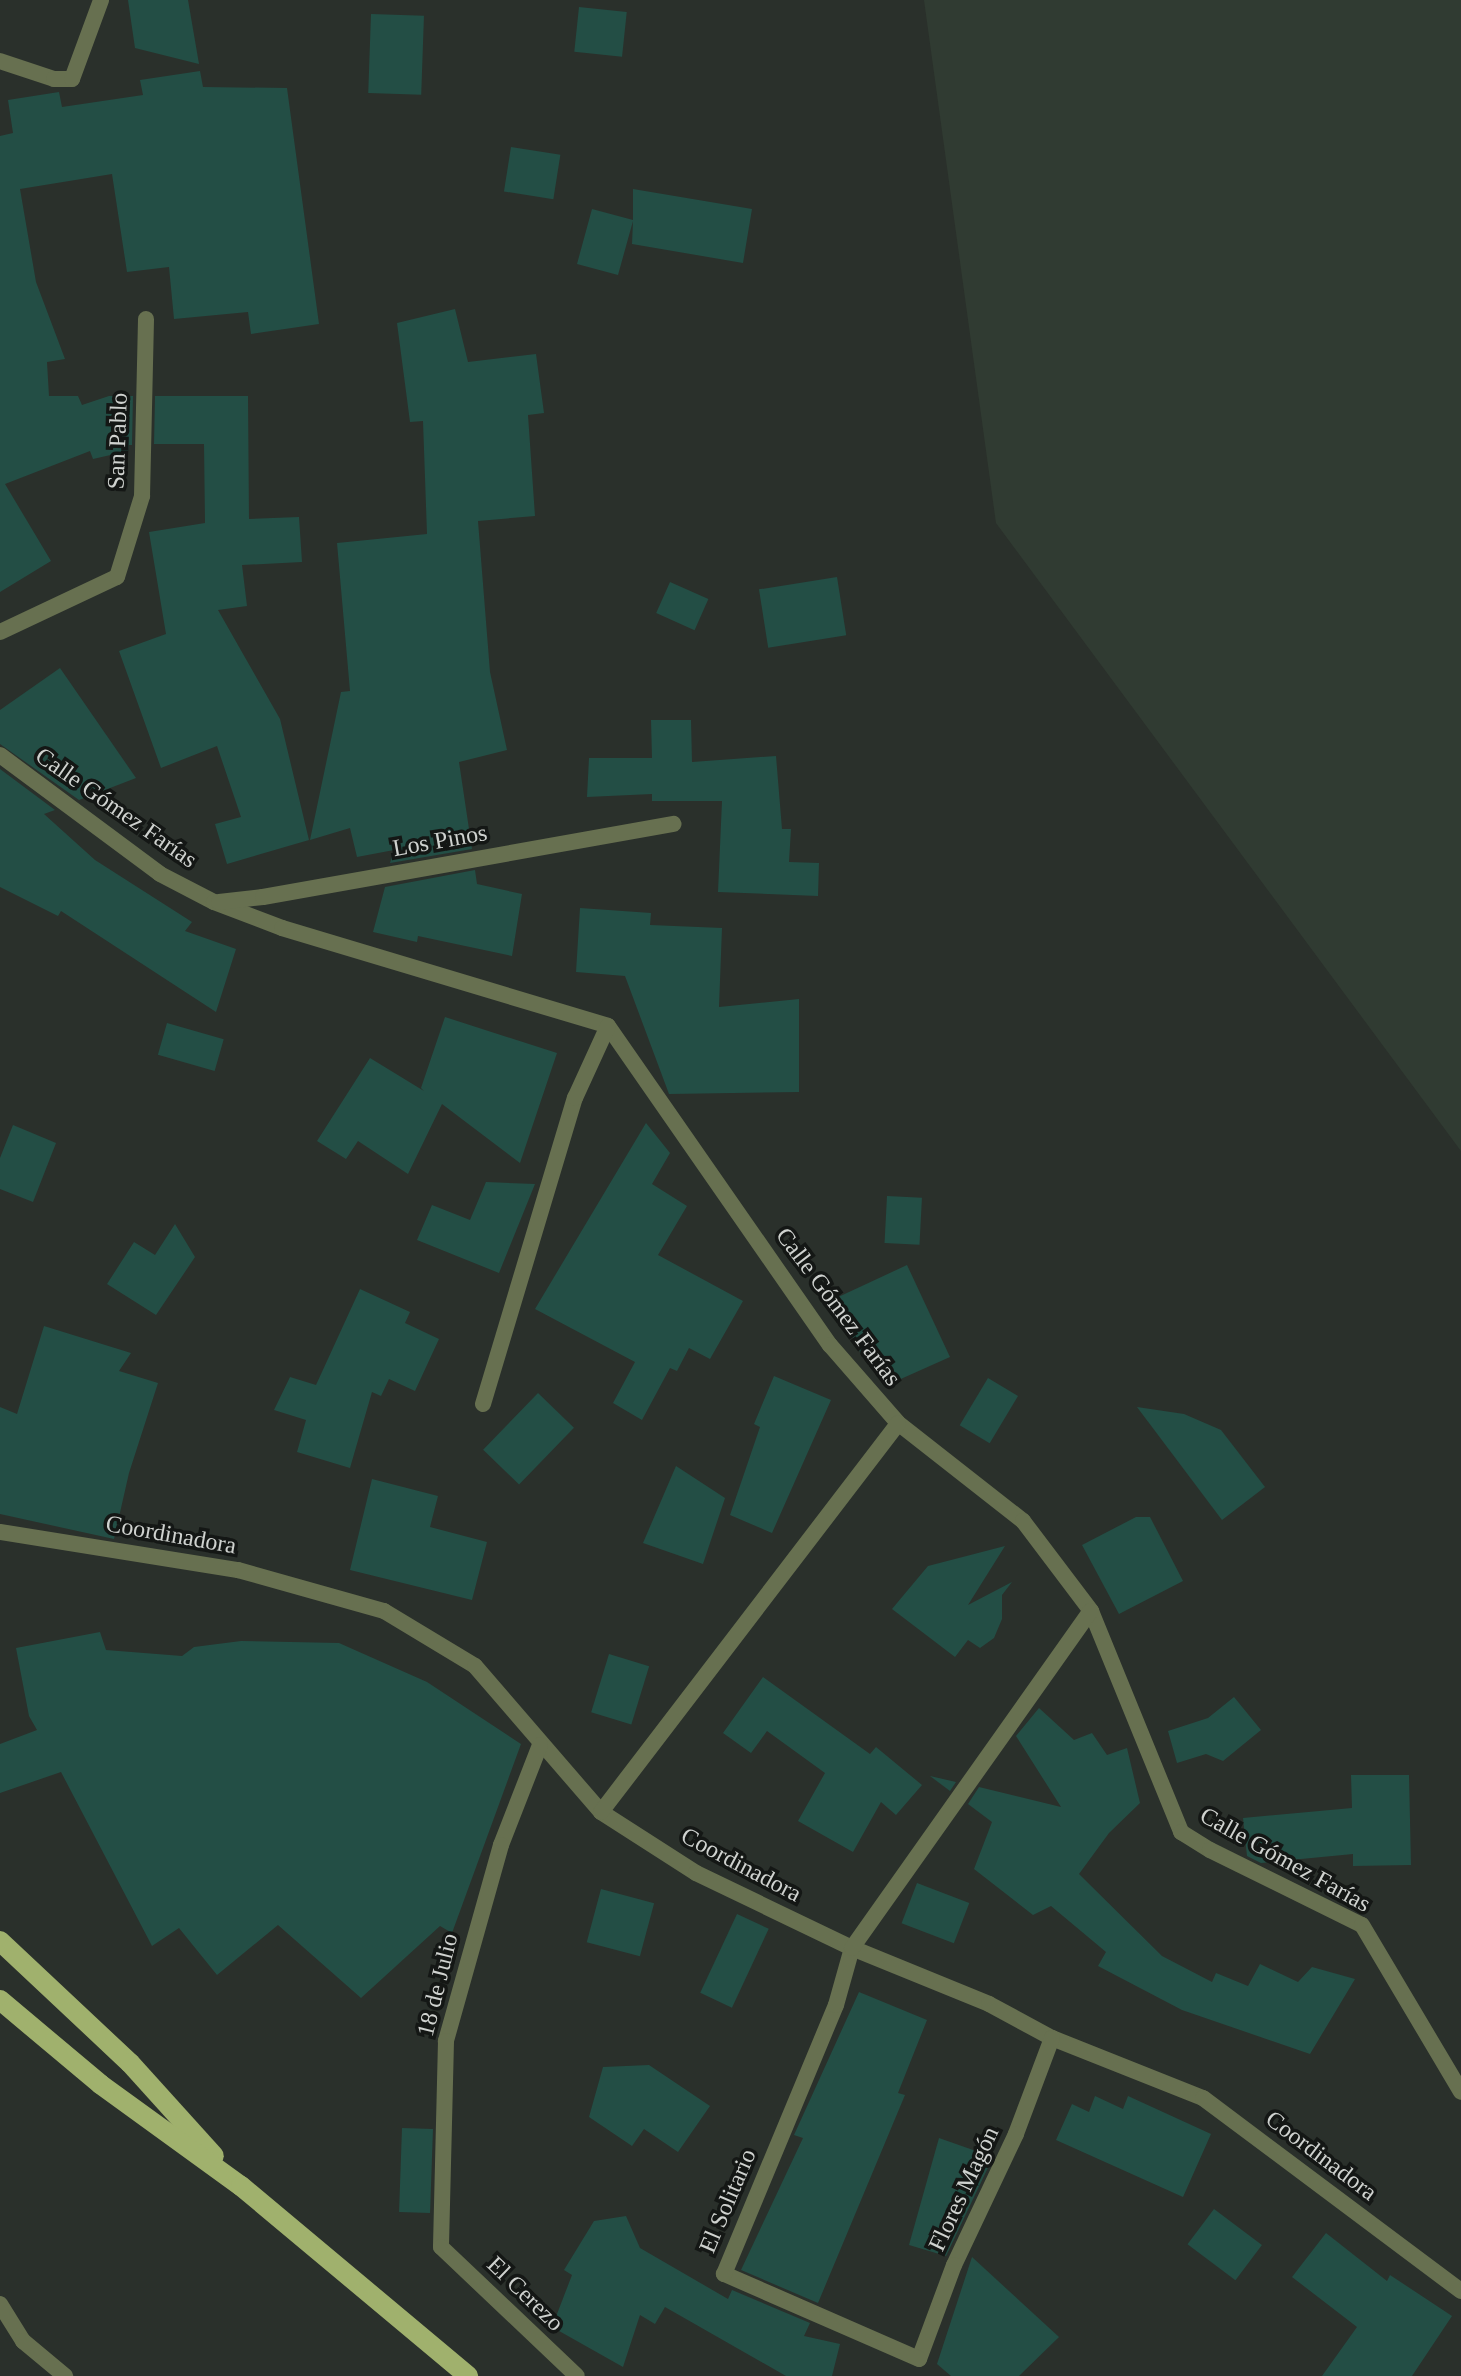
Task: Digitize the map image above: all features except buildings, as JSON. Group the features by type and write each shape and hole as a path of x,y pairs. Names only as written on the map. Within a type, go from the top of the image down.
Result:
{"main road":[{"path":"0,1941 130,2063 241,2186"},
{"path":"0,2000 100,2084 241,2186 468,2376"}],"street":[{"path":"0,61 54,79 72,79 101,0"},
{"name":"San Pablo","path":"0,632 117,577 142,496 146,319"},
{"name":"Calle Gómez Farías","path":"0,755 160,874 214,902 282,928 608,1026 830,1345 898,1423 1023,1521 1091,1611 1181,1832 1210,1850 1362,1925 1461,2092"},
{"name":"Los Pinos","path":"214,902 263,897 674,824"},
{"path":"483,1404 575,1098 608,1026"},
{"path":"601,1812 898,1423"},
{"name":"Coordinadora","path":"0,1532 238,1570 384,1611 475,1666 540,1745 601,1812 696,1873 852,1948 989,2004 1052,2038 1203,2098 1461,2291"},
{"path":"852,1948 1091,1611"},
{"name":"18 de Julio","path":"441,2247 446,2041 501,1845 540,1745"},
{"name":"El Solitario","path":"852,1948 836,2005 724,2274 919,2359"},
{"name":"Flores Magón","path":"919,2359 954,2265 1016,2134 1052,2038"},
{"name":"El Cerezo","path":"441,2247 577,2376"},
{"path":"0,2304 23,2341 65,2376"}],"shaded area":[{"path":"924,0 1461,0 1461,1151 996,523"}]}
